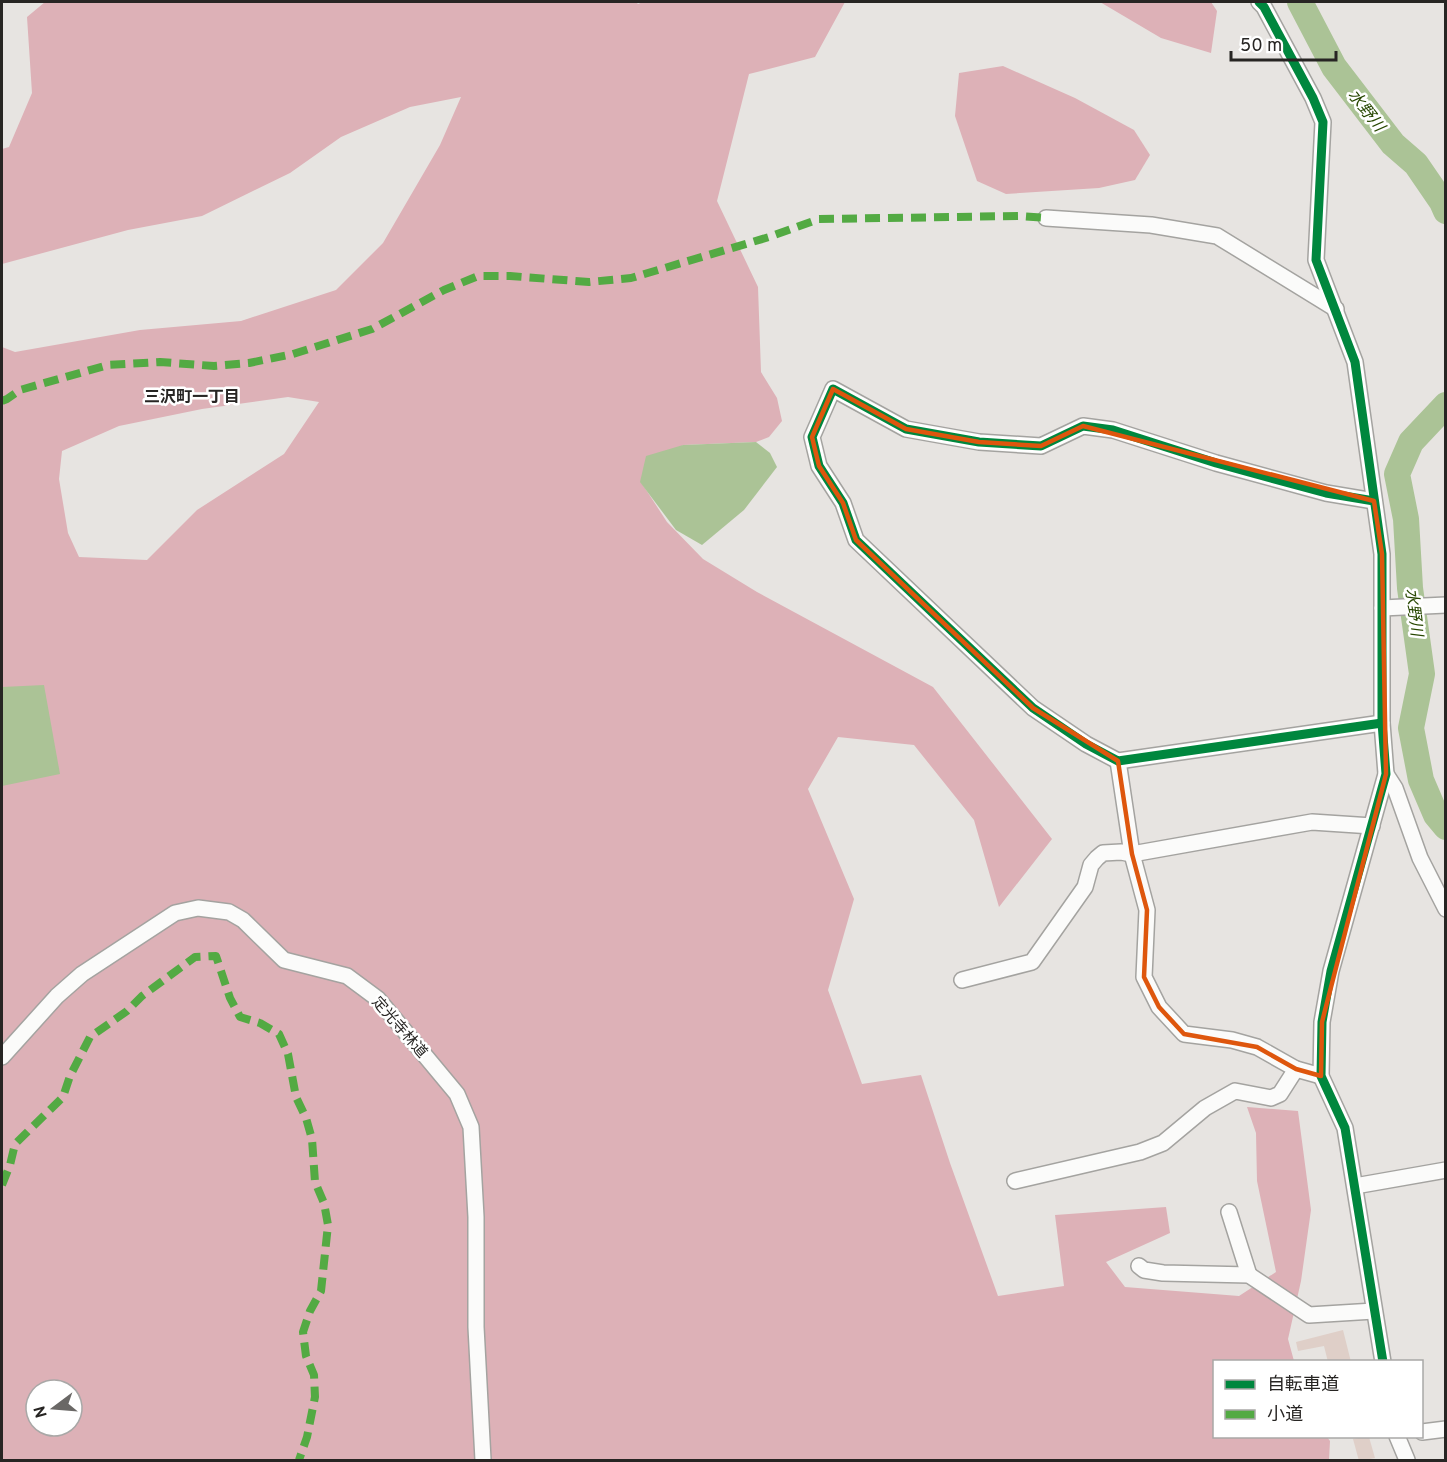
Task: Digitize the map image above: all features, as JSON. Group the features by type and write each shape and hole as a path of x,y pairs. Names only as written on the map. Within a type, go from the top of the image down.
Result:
{"street":[{"path":"1259,2 1264,7 1313,98 1323,122 1316,260 1355,362 1382,554 1386,608 1382,723 1386,774 1331,971 1322,1022 1321,1076 1345,1128 1383,1360"},
{"path":"1046,218 1151,225 1217,236 1336,309"},
{"path":"1374,501 1326,493 1216,463 1113,430 1083,426 1041,446 979,442 906,429 833,389 812,437 819,466 843,503 856,540 1034,708 1086,744 1118,761 1382,723"},
{"path":"1386,608 1445,605"},
{"path":"1118,761 1132,854 1147,910 1144,977 1159,1007 1184,1035 1232,1040 1257,1047 1296,1069 1321,1076"},
{"path":"1386,774 1395,788 1420,858 1446,909"},
{"path":"962,980 1032,962 1085,887 1091,865 1103,853 1132,854 1312,822 1372,826"},
{"name":"定光寺林道","path":"2,1058 57,996 82,974 176,913 198,908 229,912 243,920 284,960 347,976 378,999 457,1094 471,1127 483,1461"},
{"path":"1015,1181 1148,1149 1162,1143 1205,1108 1235,1090 1271,1098 1280,1094 1296,1069"},
{"path":"1355,1186 1446,1170"},
{"path":"1229,1212 1249,1275"},
{"path":"1139,1266 1144,1270 1163,1274 1249,1275 1309,1315 1374,1311"},
{"path":"1423,1432 1446,1429"},
{"path":"1397,1438 1407,1461"}],"highlighted area":[{"path":"833,389 906,429 979,442 1041,446 1083,426 1374,501 1382,554 1386,774 1322,1022 1321,1076 1296,1069 1257,1047 1184,1034 1159,1007 1144,977 1147,910 1132,854 1118,761 1033,708 856,540 843,503 819,466 812,437"}],"shaded area":[{"path":"45,2 636,2 638,4 643,2 845,2 815,57 749,74 717,201 758,287 761,372 777,398 782,421 769,437 756,442 683,445 641,482 667,522 703,559 757,592 933,687 1052,839 999,907 974,820 914,745 838,737 808,789 854,899 828,990 862,1084 921,1075 998,1296 1064,1286 1055,1215 1166,1207 1170,1233 1106,1262 1125,1287 1239,1296 1276,1272 1257,1181 1256,1133 1247,1107 1298,1111 1311,1210 1301,1281 1288,1339 1294,1360 1213,1360 1213,1438 1328,1438 1330,1441 1329,1460 2,1460 2,347 15,352 140,330 241,321 336,290 383,243 440,145 461,97 410,107 341,137 290,173 202,216 128,230 2,264 2,149 9,147 32,93 27,17","holes":["288,397 319,402 284,454 197,510 147,560 79,557 68,533 59,479 62,451 119,426 202,409"]},
{"path":"1100,2 1211,2 1217,11 1211,53 1161,38"},
{"path":"1003,66 1075,98 1134,130 1150,155 1135,180 1099,188 1006,194 977,181 955,116 959,73"},
{"path":"756,442 770,453 777,467 744,510 702,545 676,530 640,482 646,456 683,445"},
{"path":"44,685 60,774 2,786 2,687"}],"building":[{"path":"1343,1330 1350,1360 1328,1360 1324,1346 1298,1351 1296,1342"},
{"path":"1369,1438 1375,1458 1359,1461 1353,1439"}],"waterway":[{"name":"水野川","path":"1300,2 1334,67 1393,144 1416,164 1446,211"},
{"name":"水野川","path":"1446,405 1411,442 1397,474 1406,519 1410,588 1422,674 1411,728 1421,780 1436,815 1446,827"}],"marked path":[{"path":"2,401 20,390 108,365 160,362 214,366 249,363 293,354 372,329 444,290 478,276 589,282 631,278 769,237 819,219 1020,216 1046,218"},
{"path":"2,1185 15,1144 63,1097 70,1076 90,1037 195,957 216,956 230,998 240,1017 260,1023 279,1034 288,1054 296,1097 306,1118 312,1139 315,1182 324,1203 328,1225 321,1291 310,1311 303,1332 306,1356 314,1375 315,1397 307,1437 299,1460"}],"cycle path":[{"path":"1259,2 1264,7 1313,98 1323,122 1316,260 1355,362 1382,554 1382,723 1386,774 1331,971 1322,1022 1321,1076 1345,1128 1383,1360"},
{"path":"1374,501 1326,493 1216,463 1113,430 1083,426 1041,446 979,442 906,429 833,389 812,437 819,466 843,503 856,540 1033,708 1086,744 1118,761 1382,723"}],"district":[{"name":"三沢町一丁目","path":"192,396"}]}
